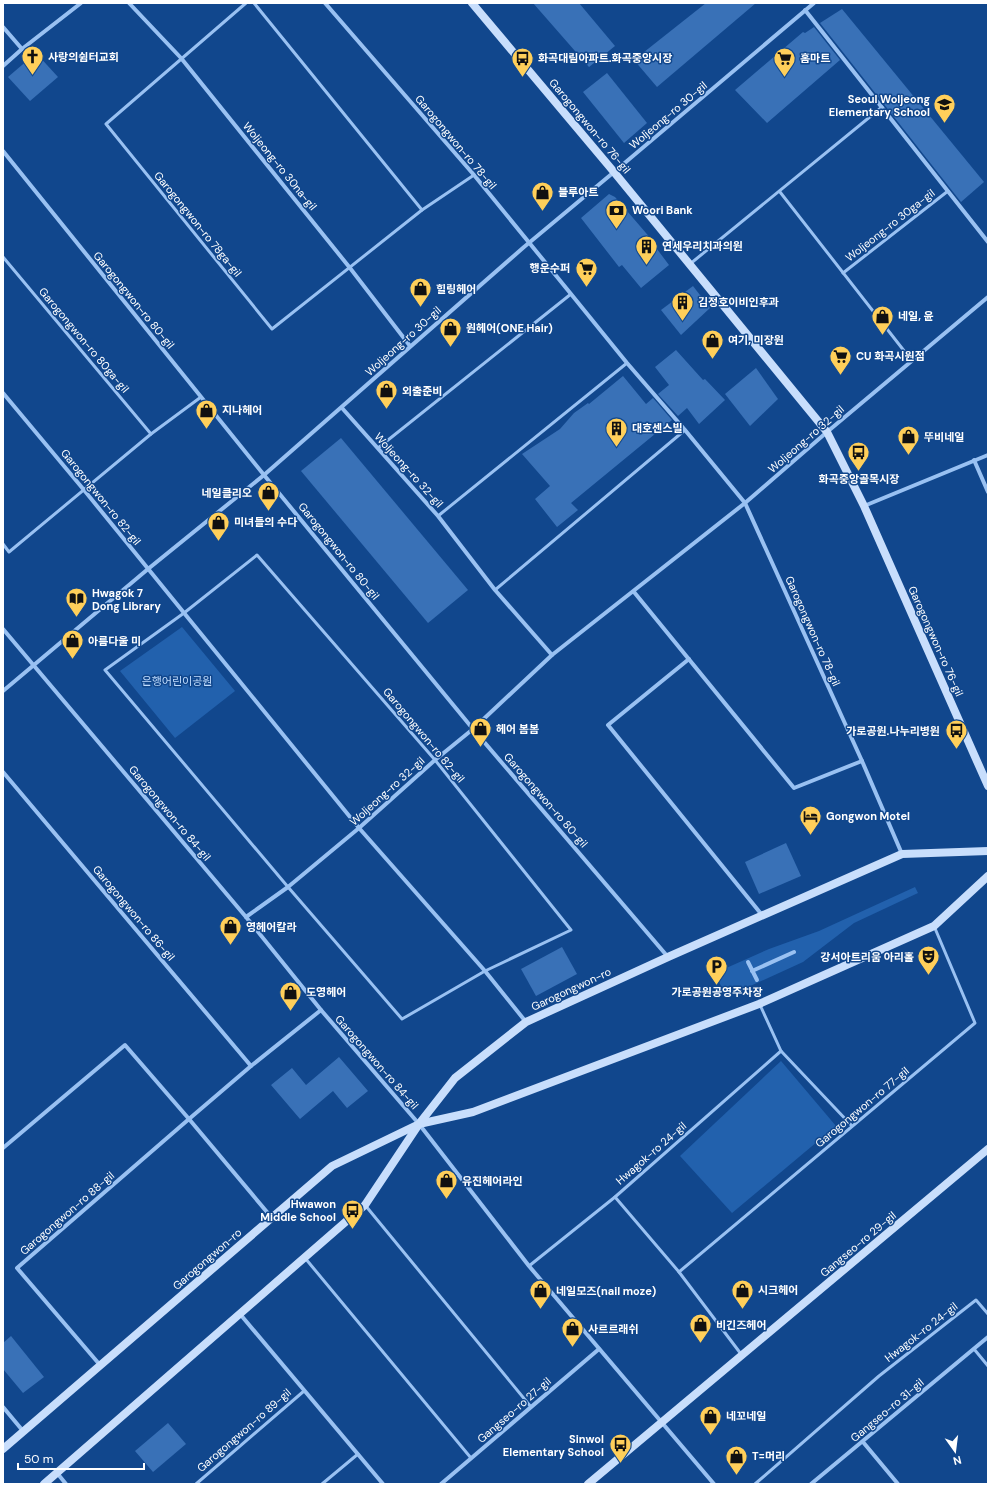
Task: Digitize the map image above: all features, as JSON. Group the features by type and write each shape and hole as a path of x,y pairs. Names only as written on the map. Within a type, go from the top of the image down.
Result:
{"main road":[{"name":"Garogongwon-ro 76-gil","path":"472,3 614,172 828,432 864,506 988,786"},
{"name":"Garogongwon-ro","path":"44,1484 366,1205 419,1124 455,1078 526,1022 668,956 902,854 988,851"},
{"name":"Garogongwon-ro","path":"3,1449 332,1166 419,1124 473,1112 760,1004 934,926 988,876"},
{"name":"Gangseo-ro 29-gil","path":"588,1484 988,1149"}],"street":[{"path":"3,66 81,3"},
{"name":"Woljeong-ro 30na-gil","path":"130,3 181,58 350,268 410,346"},
{"name":"Garogongwon-ro 78-gil","path":"325,3 474,175 627,364 745,503 862,761 902,854"},
{"name":"Woljeong-ro 30-gil","path":"3,690 148,569 264,475 529,243 814,3"},
{"name":"Woljeong-ro 30ga-gil","path":"805,10 988,242"},
{"path":"3,27 22,50"},
{"name":"Garogongwon-ro 80-gil","path":"3,151 264,475 473,729 668,956"},
{"name":"Woljeong-ro 32-gil","path":"246,917 288,887 359,828 435,760 473,729 552,655 634,592 745,503 988,297"},
{"name":"Garogongwon-ro 82-gil","path":"3,393 84,490 359,828 485,971 526,1022"},
{"name":"Woljeong-ro 32-gil","path":"342,408 438,516 495,590 552,655"},
{"path":"864,506 988,455"},
{"path":"974,460 988,492"},
{"path":"634,592 794,788 862,761"},
{"name":"Garogongwon-ro 84-gil","path":"3,628 246,917 321,1010 419,1124"},
{"path":"689,659 608,725 762,915"},
{"name":"Garogongwon-ro 86-gil","path":"3,772 251,1066"},
{"path":"752,971 794,952"},
{"path":"748,962 757,980"},
{"name":"Garogongwon-ro 84-gil","path":"188,1119 321,1010"},
{"path":"3,1148 124,1045 272,1218"},
{"name":"Garogongwon-ro 88-gil","path":"100,1365 17,1268 188,1119"},
{"path":"419,1124 529,1266 714,1484"},
{"name":"Garogongwon-ro 89-gil","path":"240,1314 383,1484"},
{"name":"Gangseo-ro 31-gil","path":"811,1484 988,1337"},
{"name":"Gangseo-ro 27-gil","path":"441,1484 599,1349"},
{"path":"3,1407 23,1431"},
{"path":"862,1442 898,1484"},
{"path":"57,1473 66,1484"}],"lane":[{"name":"Garogongwon-ro 78ga-gil","path":"246,3 106,124 272,330 422,210 474,175"},
{"path":"254,3 422,210"},
{"path":"690,264 780,192 882,107"},
{"path":"780,192 912,361"},
{"name":"Woljeong-ro 30ga-gil","path":"843,273 948,192"},
{"name":"Garogongwon-ro 80ga-gil","path":"3,257 151,434"},
{"path":"378,448 571,294"},
{"path":"438,516 627,364"},
{"path":"3,544 9,552 151,434 201,397"},
{"path":"495,590 684,430"},
{"name":"Garogongwon-ro 82-gil","path":"257,555 435,760 571,930 485,971 402,1019 288,887 106,670 184,613 257,555"},
{"name":"Garogongwon-ro 77-gil","path":"679,1272 975,1023 934,926"},
{"path":"760,1004 781,1050 852,1126"},
{"name":"Hwagok-ro 24-gil","path":"529,1266 615,1197 781,1050"},
{"path":"615,1197 679,1272 742,1355"},
{"path":"366,1205 531,1407"},
{"path":"304,1258 471,1458"},
{"name":"Hwagok-ro 24-gil","path":"755,1484 878,1376 976,1300 988,1314"},
{"path":"974,1349 988,1366"},
{"name":"Garogongwon-ro 89-gil","path":"196,1484 304,1391"},
{"path":"322,1484 358,1454"}],"green space":[{"name":"은행어린이공원","path":"182,627 235,691 175,738 120,671"},
{"path":"915,887 918,893 854,923 803,962 726,997 715,973 769,949 819,931"},
{"path":"781,1061 836,1126 732,1213 680,1156"}],"building":[{"path":"533,3 579,3 615,46 589,67"},
{"path":"706,3 756,3 657,87 634,60"},
{"path":"842,9 984,182 961,202 820,23"},
{"name":"홈마트","path":"814,27 840,60 767,123 735,90 803,32 805,33"},
{"name":"사랑의쉼터교회","path":"36,53 58,77 30,101 8,77"},
{"path":"607,73 647,123 624,143 583,92"},
{"path":"609,194 615,197 652,240 651,241 669,265 641,288 622,265 619,267 581,218"},
{"name":"김정호이비인후과","path":"693,286 710,308 681,335 661,310"},
{"path":"676,350 703,380 705,379 725,400 699,424 687,408 678,416 658,394 669,385 655,367"},
{"path":"756,368 778,399 750,426 725,394"},
{"path":"623,376 646,404 653,398 672,420 571,503 578,510 557,527 535,499 550,486 522,454 560,429 574,413 588,403 589,404"},
{"path":"341,438 468,590 428,623 301,471"},
{"path":"786,843 801,876 759,894 745,862"},
{"path":"562,947 577,974 536,996 521,969"},
{"path":"339,1057 368,1091 347,1108 333,1091 300,1119 271,1085 292,1068 306,1085"},
{"path":"11,1336 44,1377 23,1393 3,1369 3,1343"},
{"path":"168,1423 186,1444 153,1472 135,1451"}],"place":[{"name":"사랑의쉼터교회","path":"33,76"},
{"name":"화곡대림아파트.화곡중앙시장","path":"523,78"},
{"name":"홈마트","path":"784,78"},
{"name":"Seoul Woljeong Elementary School","path":"945,124"},
{"name":"블루아트","path":"543,212"},
{"name":"Woori Bank","path":"617,230"},
{"name":"연세우리치과의원","path":"646,266"},
{"name":"행운수퍼","path":"586,288"},
{"name":"힐링헤어","path":"420,308"},
{"name":"김정호이비인후과","path":"683,322"},
{"name":"네일, 윤","path":"883,336"},
{"name":"원헤어(ONE Hair)","path":"451,348"},
{"name":"여기, 미장원","path":"712,360"},
{"name":"CU 화곡시원점","path":"840,376"},
{"name":"외출준비","path":"387,410"},
{"name":"지나헤어","path":"207,430"},
{"name":"대호센스빌","path":"616,448"},
{"name":"뚜비네일","path":"909,456"},
{"name":"화곡중앙골목시장","path":"859,472"},
{"name":"네일클리오","path":"268,512"},
{"name":"미녀들의 수다","path":"218,542"},
{"name":"Hwagok 7 Dong Library","path":"76,618"},
{"name":"아름다울 미","path":"73,660"},
{"name":"헤어 봄봄","path":"481,748"},
{"name":"가로공원.나누리병원","path":"956,750"},
{"name":"Gongwon Motel","path":"810,836"},
{"name":"영헤어칼라","path":"231,946"},
{"name":"강서아트리움 아리홀","path":"929,976"},
{"name":"가로공원공영주차장","path":"717,986"},
{"name":"도영헤어","path":"290,1012"},
{"name":"유진헤어라인","path":"446,1200"},
{"name":"Hwawon Middle School","path":"352,1230"},
{"name":"네일모즈(nail moze)","path":"540,1310"},
{"name":"시크헤어","path":"743,1310"},
{"name":"비긴즈헤어","path":"700,1344"},
{"name":"사르르래쉬","path":"573,1348"},
{"name":"네꼬네일","path":"711,1436"},
{"name":"Sinwol Elementary School","path":"620,1464"},
{"name":"T=머리","path":"737,1476"}]}
